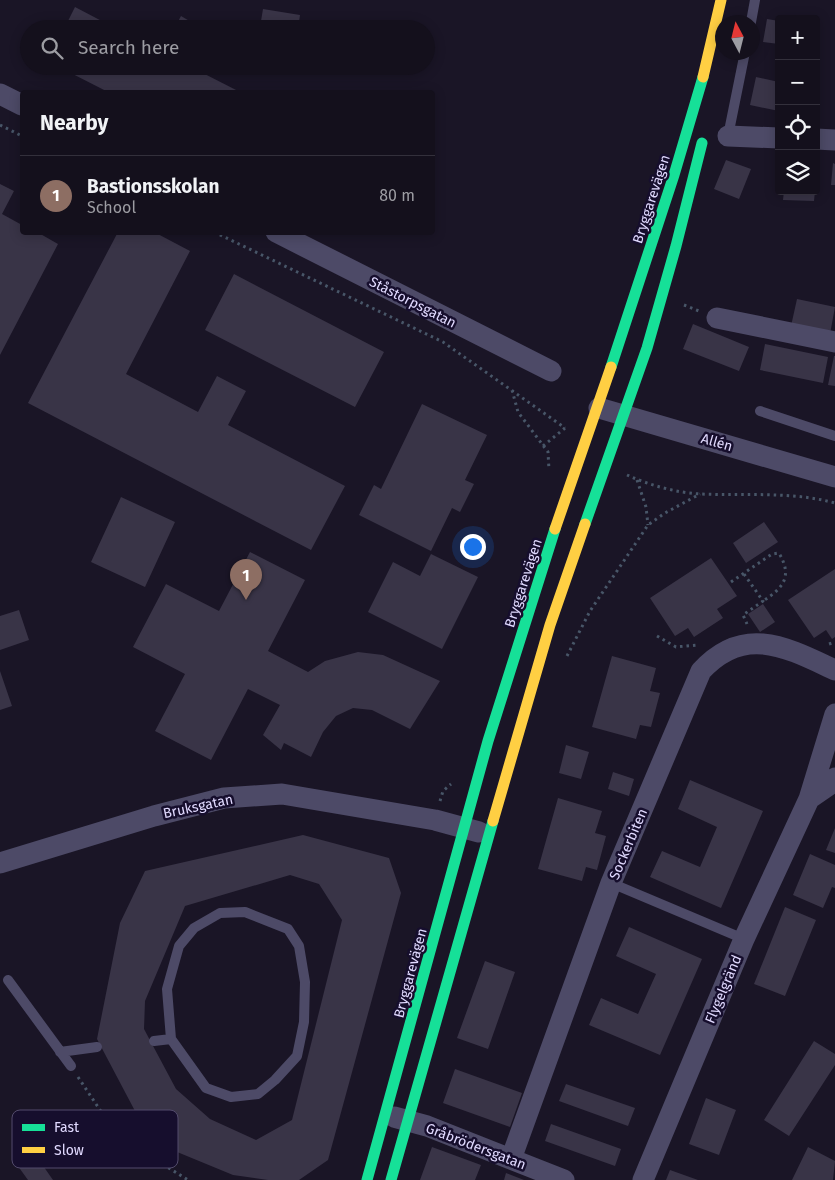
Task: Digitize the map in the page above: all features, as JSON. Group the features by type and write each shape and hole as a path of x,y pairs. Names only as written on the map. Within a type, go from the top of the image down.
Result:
{"main road":[{"name":"Bryggarevägen","path":"367,1180 465,828 533,598 678,164 715,32 721,0"},
{"path":"390,1180 409,1121 489,834 551,624 608,457 625,415 671,273 705,131"}],"street":[{"path":"0,94 20,104"},
{"path":"728,136 775,138"},
{"path":"820,139 835,140"},
{"name":"Ståstorpsgatan","path":"282,235 550,371"},
{"path":"717,318 835,342"},
{"name":"Allén","path":"598,408 835,477"},
{"name":"Sockerbiten","path":"510,1159 611,883 701,671 713,658 735,646 750,643 770,644 835,670"},
{"name":"Flygelgränd","path":"643,1180 744,939 809,799 835,714"},
{"path":"809,799 832,783 835,778"},
{"name":"Bruksgatan","path":"0,864 154,816 233,797 282,794 435,820 489,834"},
{"name":"Gråbrödersgatan","path":"386,1115 427,1126 564,1180"}],"lane":[{"path":"752,15 755,0"},
{"path":"728,136 742,60"},
{"path":"760,411 835,436"},
{"path":"611,883 744,939"},
{"path":"244,912 288,928 299,946 306,982 304,1022 297,1056 276,1080 258,1094 230,1097 206,1088 171,1039 167,989 179,946 194,928 220,913 244,912"},
{"path":"8,980 71,1066"},
{"path":"154,1041 171,1039"},
{"path":"60,1052 97,1047"}],"path":[{"path":"0,125 20,135"},
{"path":"220,235 443,342 570,431"},
{"path":"543,446 565,428"},
{"path":"623,474 669,489 700,494 773,493 835,503"},
{"path":"637,480 646,507 648,525"},
{"path":"566,658 590,612 648,525 665,513 700,494"},
{"path":"731,582 772,554 779,553 784,563 785,579 776,592 743,614 748,628"},
{"path":"744,574 762,601"},
{"path":"657,636 676,646 700,644"},
{"path":"71,1066 100,1110"},
{"path":"169,1168 188,1180"}],"building":[{"path":"75,7 100,20 68,20"},
{"path":"263,9 300,15 299,20 261,20"},
{"path":"181,16 188,20 179,20"},
{"path":"767,19 775,20 775,44 763,42"},
{"path":"75,75 207,75 236,90 104,90"},
{"path":"756,77 775,81 775,110 750,105"},
{"path":"726,160 751,169 739,199 714,189"},
{"path":"833,163 835,164 835,185 831,185"},
{"path":"0,184 14,191 2,214 20,224 20,235 42,235 58,244 0,355"},
{"path":"784,195 815,195 814,201 783,200"},
{"path":"116,235 160,235 190,251 126,374 198,412 217,376 246,391 228,425 345,486 311,550 28,403"},
{"path":"234,274 384,352 355,407 205,330"},
{"path":"797,299 835,307 830,334 791,326"},
{"path":"693,324 749,347 739,371 683,349"},
{"path":"765,344 828,357 823,383 760,370"},
{"path":"835,356 835,386 828,385"},
{"path":"422,404 487,435 465,480 474,484 460,512 452,508 431,551 359,515 374,485 381,489"},
{"path":"121,497 175,522 145,587 91,562"},
{"path":"764,522 778,542 746,563 733,543"},
{"path":"250,552 305,580 268,651 308,672 325,661 358,652 383,655 440,681 410,729 372,710 353,708 336,716 323,732 311,757 284,743 281,750 263,735 280,705 248,689 211,760 155,731 185,674 133,647 166,584 219,611"},
{"path":"431,554 478,577 442,649 368,612 393,562 420,576"},
{"path":"711,558 737,596 717,609 723,618 694,637 688,628 675,636 650,598"},
{"path":"835,569 835,637 832,639 826,630 814,638 788,600"},
{"path":"763,604 775,622 760,632 748,614"},
{"path":"19,610 29,640 0,650 0,616"},
{"path":"612,656 656,668 650,691 660,693 651,727 640,725 636,739 592,727"},
{"path":"0,671 12,706 0,710"},
{"path":"566,745 589,752 581,779 559,773"},
{"path":"613,772 634,779 629,796 608,789"},
{"path":"690,780 763,811 721,908 650,877 662,851 700,867 717,827 678,809"},
{"path":"558,798 602,811 595,833 606,836 597,870 586,867 582,881 538,869"},
{"path":"835,828 835,853 826,850"},
{"path":"303,835 389,858 401,893 328,1160 299,1180 268,1180 233,1175 178,1152 178,1110 134,1110 97,1039 120,923 145,871","holes":["290,875 319,884 342,920 292,1120 256,1140 210,1119 176,1089 144,1029 145,1001 185,906"]},
{"path":"810,854 835,865 835,888 832,887 823,908 793,895"},
{"path":"785,907 816,920 785,996 754,984"},
{"path":"629,927 702,959 660,1055 589,1025 601,998 638,1014 656,974 616,956"},
{"path":"485,961 515,972 488,1049 457,1038"},
{"path":"814,1041 835,1054 835,1065 789,1136 764,1120"},
{"path":"455,1069 522,1093 510,1127 443,1103"},
{"path":"566,1084 635,1108 628,1126 559,1101"},
{"path":"706,1098 736,1110 719,1155 689,1144"},
{"path":"551,1124 621,1149 615,1166 545,1141"},
{"path":"432,1147 481,1165 475,1180 420,1180"},
{"path":"808,1147 835,1161 833,1180 792,1180"},
{"path":"19,1168 45,1168 53,1180 28,1180"},
{"path":"670,1170 698,1180 666,1180"},
{"path":"506,1173 524,1180 504,1180"}],"traffic: fast":[{"path":"611,367 674,175 703,77"},
{"path":"585,524 647,348 676,246 702,143"},
{"path":"367,1180 488,741 555,529"},
{"path":"391,1180 493,821"}],"traffic: slow":[{"path":"703,77 721,0"},
{"path":"555,529 611,367"},
{"path":"493,821 550,625 585,524"}],"place":[{"name":"Bastionsskolan","path":"246,600"}]}
